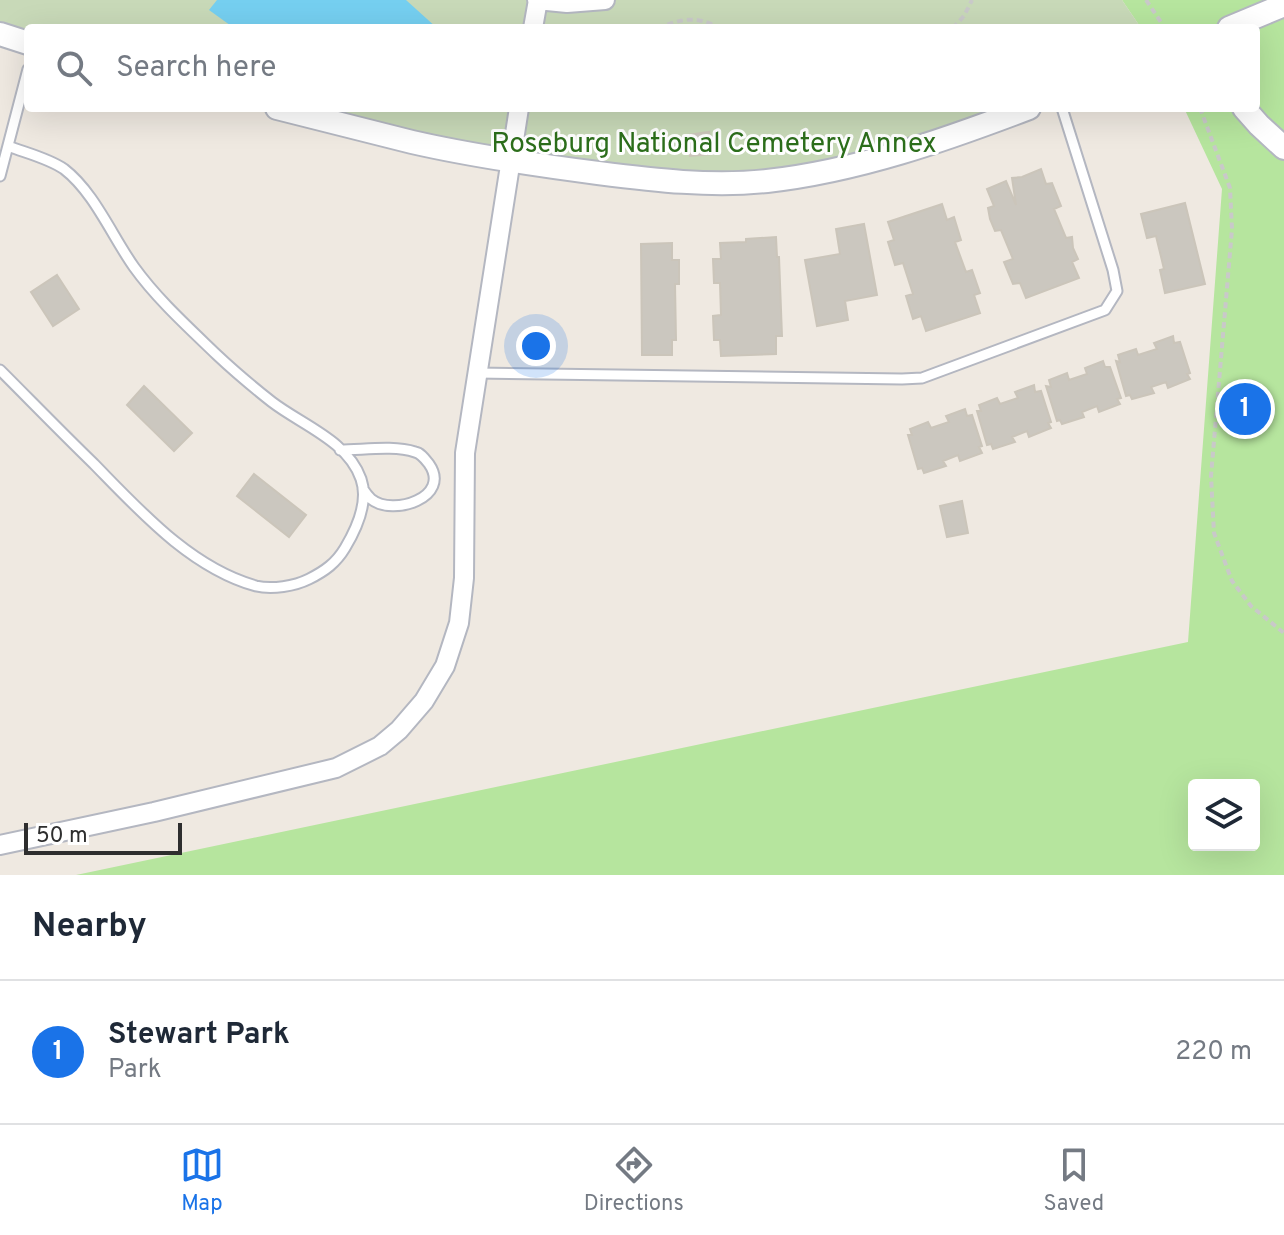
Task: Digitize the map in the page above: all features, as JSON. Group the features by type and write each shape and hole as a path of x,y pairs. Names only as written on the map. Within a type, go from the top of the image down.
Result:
{"street":[{"path":"534,24 537,0 567,3 605,0"},
{"path":"1239,24 1277,8"},
{"path":"0,34 24,42"},
{"path":"293,112 415,142 510,160 641,179 719,184 816,174 905,151 1019,112"},
{"path":"0,845 336,768 380,746 424,701 445,666 459,623 464,578 465,453 518,112"},
{"path":"1248,112 1284,148"}],"lane":[{"path":"0,176 24,84"},
{"path":"477,373 922,378 1105,310 1117,291 1113,270 1063,112"},
{"path":"0,370 137,509 180,547 218,570 258,586 279,587 303,582 327,570 342,554 356,530 362,506 362,483 353,460 272,402 173,312 136,271 75,178 61,167 8,146"},
{"path":"340,450 396,448 419,452 431,467 434,482 426,497 413,503 381,504 362,489"}],"path":[{"path":"957,24 972,0"},
{"path":"1146,0 1162,24"},
{"path":"668,24 692,19 713,24"},
{"path":"1202,112 1230,188 1232,229 1211,476 1214,533 1232,581 1251,606 1284,633"}],"green space":[{"path":"0,0 1122,0 1138,24 24,24 24,42 0,34"},
{"path":"1122,0 1284,0 1284,875 76,875 1188,642 1222,189 1186,112 1260,112 1260,24 1138,24"},
{"name":"Roseburg National Cemetery Annex","path":"299,112 1019,112 974,129 719,184 574,170"}],"water":[{"path":"217,0 406,0 433,24 228,24 209,10"}],"building":[{"path":"709,132 712,154 690,156 687,135"},
{"path":"1041,169 1046,184 1052,183 1061,206 1054,209 1066,238 1072,237 1078,259 1072,262 1079,278 1026,298 1020,283 1013,284 1004,262 1013,259 1001,230 995,231 990,219 988,208 994,206 987,189 1006,181 1016,205 1012,178"},
{"path":"1185,203 1205,284 1165,293 1160,270 1164,269 1156,236 1147,238 1141,214"},
{"path":"942,204 947,220 954,217 961,240 955,242 966,272 972,270 980,293 974,295 980,313 926,331 921,316 913,319 906,296 913,294 903,263 895,265 888,242 894,240 888,222"},
{"path":"864,224 877,295 845,301 848,320 817,326 805,260 840,254 836,229"},
{"path":"776,237 782,336 776,336 776,354 721,356 720,340 714,340 713,316 721,315 720,283 714,283 713,259 721,259 720,243"},
{"path":"672,243 672,260 679,260 679,284 675,284 676,340 672,340 672,355 642,355 641,244"},
{"path":"57,275 79,309 53,326 31,292"},
{"path":"1173,336 1174,343 1180,342 1190,379 1168,388 1166,382 1151,387 1154,393 1132,399 1130,395 1126,396 1116,361 1120,362 1118,355 1136,349 1138,355 1157,349 1154,343"},
{"path":"1103,361 1105,367 1110,367 1121,398 1117,399 1120,404 1099,412 1097,406 1082,412 1084,417 1062,424 1060,420 1057,421 1046,386 1051,387 1049,380 1067,373 1069,380 1087,374 1085,368"},
{"path":"1034,385 1035,392 1041,391 1051,428 1029,437 1027,431 1012,437 1015,442 993,449 991,444 987,445 977,411 981,411 979,405 997,398 1000,404 1018,398 1015,392"},
{"path":"144,386 192,433 174,451 127,405"},
{"path":"965,409 967,416 972,415 982,453 960,461 958,455 943,461 946,466 924,473 922,468 918,469 908,435 912,435 910,429 928,422 931,428 949,422 946,416"},
{"path":"254,474 306,515 289,537 237,496"},
{"path":"962,501 968,533 947,537 940,506"}],"place":[{"name":"Stewart Park","path":"1245,409"}]}
